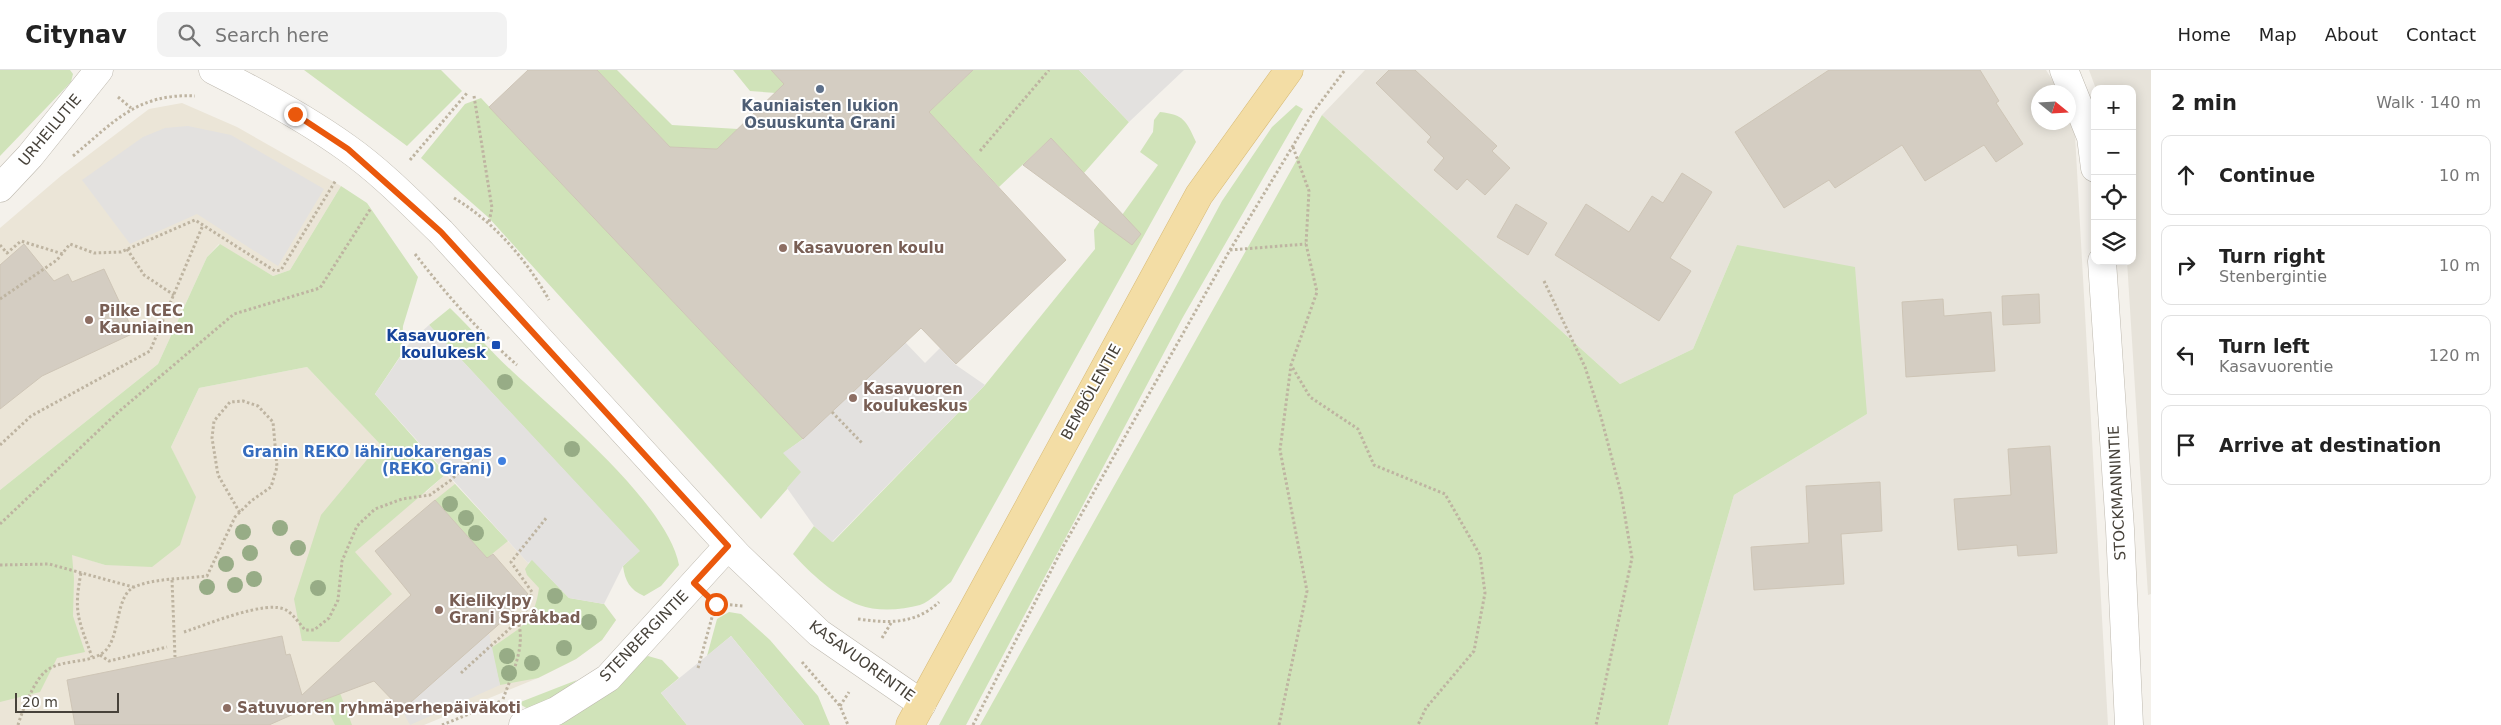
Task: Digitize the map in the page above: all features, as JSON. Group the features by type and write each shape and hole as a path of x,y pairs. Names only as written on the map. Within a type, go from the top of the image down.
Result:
{"main road":[{"name":"BEMBÖLENTIE","path":"916,715 1199,195 1289,70"}],"street":[{"name":"URHEILUTIE","path":"0,188 30,156 99,70"},
{"name":"KASAVUORENTIE","path":"212,70 295,114 348,149 390,184 441,232 728,546 819,633 916,715"},
{"path":"2064,70 2091,138"},
{"name":"STOCKMANNINTIE","path":"2102,265 2120,529 2129,725"},
{"name":"STENBERGINTIE","path":"523,725 556,711 608,678 728,546"}],"path":[{"path":"980,151 1049,70"},
{"path":"973,725 1064,545 1230,250 1324,96 1345,70"},
{"path":"408,163 467,93"},
{"path":"131,108 172,94 203,98"},
{"path":"474,96 492,208 488,222"},
{"path":"1279,725 1307,591 1280,450 1291,365 1317,292 1306,244 1309,191 1293,147"},
{"path":"0,299 58,260 70,244 94,253 121,252 195,220 275,271 281,270 341,173"},
{"path":"0,524 116,414 234,314 320,288 375,202"},
{"path":"0,445 31,416 150,352 203,225"},
{"path":"0,245 7,253 22,241 63,254"},
{"path":"1230,250 1306,244"},
{"path":"411,249 439,286 464,314 523,370"},
{"path":"127,250 144,275 174,294"},
{"path":"1544,281 1584,368 1600,417 1621,493 1632,558 1596,725"},
{"path":"1291,365 1310,397 1358,429 1374,465 1445,494 1480,555 1485,593 1474,650 1426,708 1418,725"},
{"path":"0,565 48,564 133,588 172,580 207,576 224,536 240,513 271,487 277,467 273,422 258,406 243,401 230,402 214,421 212,438 218,475 240,513"},
{"path":"832,412 862,443"},
{"path":"184,632 245,612 276,606 288,610 305,630 314,630 329,618 338,600 342,561 357,526 375,509 402,499 430,495 451,480 483,448"},
{"path":"462,673 518,621 528,607 532,592 511,562 547,517"},
{"path":"81,573 77,596 77,615 92,657"},
{"path":"172,580 175,657"},
{"path":"18,725 39,677 48,669 100,655 110,646 126,595 133,588"},
{"path":"698,668 716,604 729,603 743,606 750,612"},
{"path":"503,700 515,668 522,635 518,621"},
{"path":"100,655 109,661 167,647"},
{"path":"796,655 840,706 848,725"},
{"path":"442,725 512,696"}],"shaded area":[{"path":"1079,70 1184,70 1129,122"},
{"path":"1365,70 2046,70 2056,85 2031,85 2031,130 2075,130 2108,725 1668,725 1734,495 1867,414 1737,245 1693,349 1620,384 1322,115"},
{"path":"2089,70 2151,70 2151,594 2148,595 2127,265 2136,265 2136,85 2095,85"},
{"name":"Pilke ICEC Kauniainen","path":"182,103 237,127 341,186 290,270 273,276 219,244 207,257 158,364 0,490 0,228 62,175 149,109"},
{"path":"188,126 231,135 324,189 278,266 197,214 130,244 82,180 143,137 165,128"},
{"path":"429,325 640,551 623,566 604,604 569,598 532,560 528,563 375,394 411,341"},
{"path":"905,342 925,363 940,348 956,365 985,385 832,542 814,526 787,488 801,472 783,453 803,439"},
{"path":"307,367 426,492 446,474 528,563 569,598 604,604 616,620 602,640 576,659 538,678 424,725 0,725 0,553 71,554 105,565 195,497 171,447 199,388"},
{"path":"489,633 500,685 410,725 402,710"},
{"path":"731,636 804,725 687,725 661,693"}],"green space":[{"path":"0,70 70,70 73,74 71,82 0,156"},
{"path":"304,70 441,70 462,91 407,146"},
{"path":"597,70 617,70 672,125 738,129 717,149 670,147"},
{"path":"733,70 771,70 785,84 776,93 750,91"},
{"path":"973,70 1079,70 1129,122 1084,173 1051,138 999,187 929,112"},
{"path":"481,98 803,439 784,453 802,472 761,519 489,218 421,158 465,104"},
{"path":"1296,105 1303,109 1183,317 966,725 939,725 1222,201 1272,127"},
{"path":"1160,112 1174,115 1183,120 1190,128 1196,142 951,582 932,598 920,605 890,610 874,609 859,605 832,590 807,569 793,554 814,526 833,542 985,385 1095,249 1094,230 1100,221 1112,229 1158,165 1140,152 1153,132 1154,120"},
{"path":"1322,115 1620,384 1693,349 1737,245 1855,267 1867,414 1734,495 1668,725 980,725"},
{"path":"341,186 367,203 418,277 403,326 401,355 375,394 446,474 355,552 392,594 339,642 302,641 294,599 321,515 380,444 307,367 199,388 171,447 196,497 180,545 152,567 105,565 72,555 74,578 73,616 85,652 57,658 40,692 0,702 0,490 158,364 207,257 220,244 273,276 290,270"},
{"path":"450,308 504,363 608,461 633,488 654,515 670,541 679,565 661,586 644,596 632,588 627,581 623,566 639,551 429,325"},
{"path":"455,484 508,541 487,558 435,500"},
{"path":"532,559 569,598 604,604 616,620 602,640 576,659 538,678 500,685 491,648 524,624 533,610 539,588 527,575 525,569"},
{"path":"729,612 741,614 770,640 818,696 830,725 804,725 731,636 707,656 717,619"},
{"path":"648,656 662,660 679,678 661,693 687,725 555,725 634,664"},
{"path":"577,680 555,698 528,709 518,703"},
{"path":"340,693 352,725 335,725 323,701"}],"building":[{"path":"528,70 597,70 670,147 717,149 784,84 771,70 973,70 929,112 1066,260 956,364 921,328 803,439 489,107"},
{"path":"1389,70 1415,70 1497,146 1492,151 1510,168 1485,195 1467,179 1457,190 1434,170 1444,158 1427,142 1431,137 1376,83"},
{"path":"1829,70 1980,70 1999,101 1996,103 2023,144 1996,162 1984,145 1925,181 1902,145 1835,188 1829,180 1784,208 1735,132"},
{"path":"1051,138 1141,234 1132,245 1023,165"},
{"path":"1682,173 1712,192 1670,258 1691,271 1659,321 1555,255 1586,204 1629,232 1652,196 1663,203"},
{"path":"1516,204 1547,223 1528,255 1497,237"},
{"path":"24,244 54,281 68,274 72,282 104,269 134,333 42,376 0,409 0,265"},
{"path":"2039,294 2040,323 2003,325 2002,296"},
{"path":"1943,299 1944,316 1991,312 1995,371 1906,377 1902,302"},
{"path":"2050,446 2057,553 2018,556 2017,545 1958,550 1954,499 2011,495 2008,449"},
{"path":"1880,482 1882,531 1841,534 1844,584 1754,590 1751,547 1809,543 1806,486"},
{"path":"435,500 487,558 493,554 528,594 522,599 524,602 402,710 374,681 305,707 305,709 269,725 75,725 67,680 282,636 286,655 290,654 302,695 411,595 375,551"}],"place":[{"name":"Kauniaisten lukion Osuuskunta Grani","path":"820,89"},
{"name":"Kasavuoren koulu","path":"783,248"},
{"name":"Pilke ICEC Kauniainen","path":"89,320"},
{"name":"Kasavuoren koulukesk","path":"496,345"},
{"name":"Kasavuoren koulukeskus","path":"853,398"},
{"name":"Granin REKO lähiruokarengas (REKO Grani)","path":"502,461"},
{"name":"Kielikylpy Grani Språkbad","path":"439,610"},
{"name":"Satuvuoren ryhmäperhepäiväkoti","path":"227,708"}],"route":[{"path":"295,114 348,149 390,184 441,232 728,546 694,583 716,604"}]}
